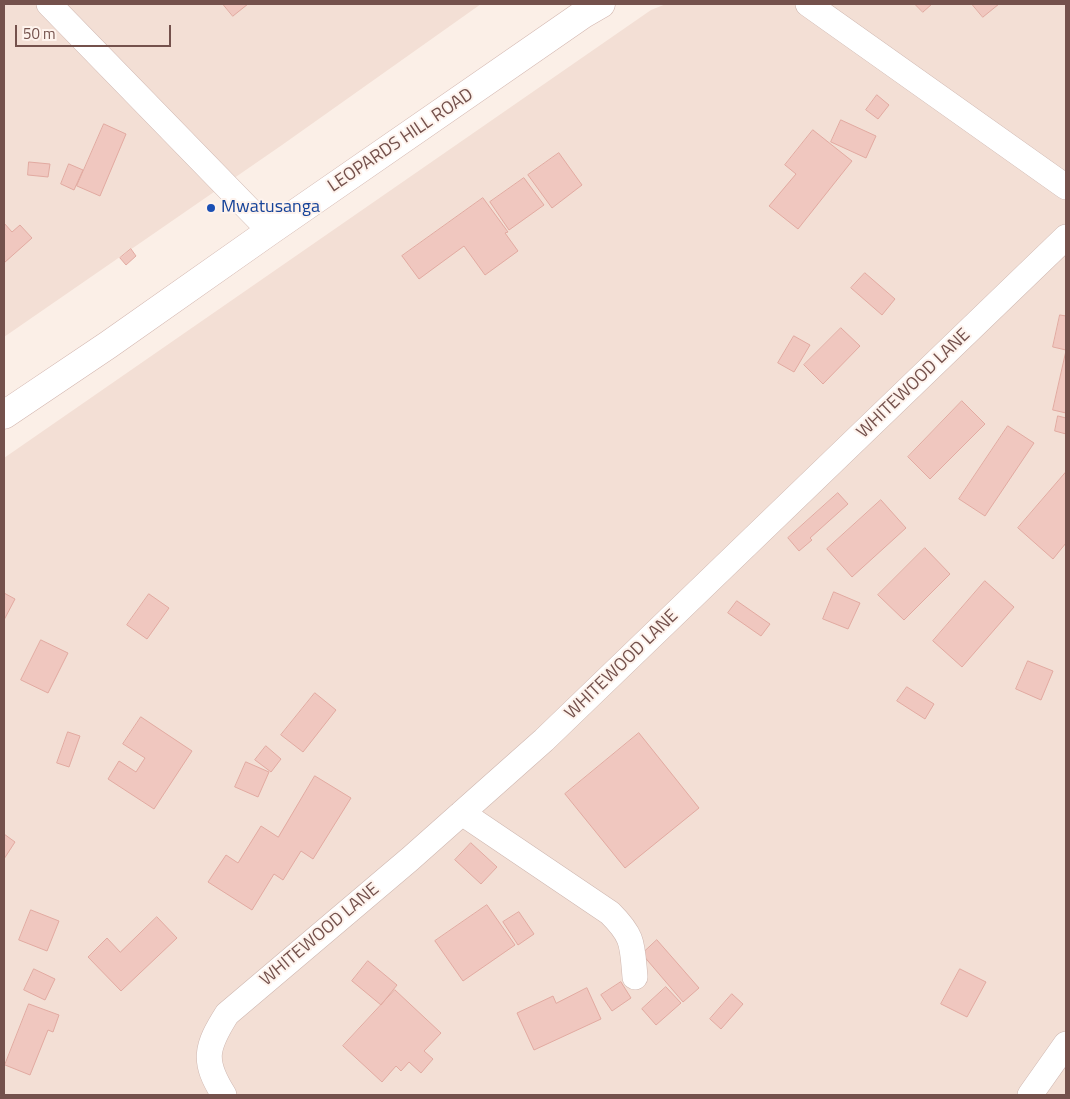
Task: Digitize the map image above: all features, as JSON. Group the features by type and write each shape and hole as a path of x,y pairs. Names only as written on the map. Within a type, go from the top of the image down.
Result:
{"main road":[{"name":"LEOPARDS HILL ROAD","path":"4,415 108,346 270,230 582,15 601,4"}],"street":[{"path":"49,4 270,230"},
{"path":"808,4 1066,187"},
{"name":"WHITEWOOD LANE","path":"224,1095 214,1079 208,1057 214,1035 227,1014 410,859 544,740 1066,237"},
{"path":"462,813 610,913 624,928 632,944 635,977"},
{"path":"1030,1095 1066,1044"}],"shaded area":[{"path":"4,4 481,4 282,145 4,337"},
{"path":"666,4 1066,4 1066,1095 4,1095 4,458 651,10"}],"building":[{"path":"223,4 248,4 233,16"},
{"path":"915,4 932,4 923,12"},
{"path":"972,4 999,4 983,17"},
{"path":"877,95 889,105 878,119 866,110"},
{"path":"841,120 876,136 866,158 831,142"},
{"path":"104,124 126,134 100,196 77,186"},
{"path":"813,130 852,161 798,229 769,206 796,174 785,165"},
{"path":"559,153 582,185 552,208 528,175"},
{"path":"29,162 50,164 48,177 28,175"},
{"path":"69,164 83,170 74,190 61,184"},
{"path":"524,178 544,205 509,230 490,202"},
{"path":"483,198 508,232 505,233 518,251 485,275 464,246 419,279 402,256"},
{"path":"4,223 12,232 20,225 32,238 4,263"},
{"path":"131,249 136,256 126,265 120,258"},
{"path":"865,273 895,299 882,315 851,288"},
{"path":"1060,315 1066,316 1066,350 1053,347"},
{"path":"841,328 860,346 823,384 804,365"},
{"path":"794,336 810,345 794,372 778,363"},
{"path":"1066,351 1066,413 1053,410"},
{"path":"962,401 985,424 930,479 908,457"},
{"path":"1058,416 1066,418 1066,434 1055,431"},
{"path":"1008,426 1034,443 985,516 959,499"},
{"path":"1066,472 1066,543 1053,559 1018,528"},
{"path":"838,493 848,504 810,538 812,540 799,551 788,538"},
{"path":"881,500 906,528 852,577 827,549"},
{"path":"925,548 950,574 904,620 878,595"},
{"path":"985,581 1014,607 962,667 933,641"},
{"path":"834,592 860,603 848,629 823,619"},
{"path":"4,593 15,599 4,620"},
{"path":"149,594 169,608 147,639 127,625"},
{"path":"737,601 770,624 761,636 728,613"},
{"path":"41,640 68,653 48,693 21,680"},
{"path":"1028,661 1053,671 1041,700 1016,689"},
{"path":"907,687 934,704 925,719 897,701"},
{"path":"315,693 336,710 303,752 281,735"},
{"path":"141,717 192,751 154,809 108,779 119,761 136,772 145,758 123,744"},
{"path":"68,732 80,736 69,767 57,763"},
{"path":"639,733 699,808 625,868 565,794"},
{"path":"266,746 281,759 271,772 255,760"},
{"path":"246,762 269,772 258,797 235,787"},
{"path":"315,776 351,798 313,859 301,851 283,880 274,874 252,910 208,882 226,855 238,863 261,826 278,837"},
{"path":"4,834 15,842 4,859"},
{"path":"471,843 497,867 481,884 455,860"},
{"path":"487,905 515,945 463,981 435,941"},
{"path":"31,910 59,921 47,951 19,940"},
{"path":"519,912 534,934 518,945 503,922"},
{"path":"157,917 177,938 121,991 88,957 107,938 120,952"},
{"path":"657,940 699,988 683,1002 642,954"},
{"path":"368,961 397,985 381,1005 352,981"},
{"path":"34,969 55,979 45,1000 24,990"},
{"path":"960,969 986,982 967,1017 941,1004"},
{"path":"621,982 631,998 612,1011 601,995"},
{"path":"666,987 681,1003 656,1025 642,1009"},
{"path":"587,988 601,1019 534,1050 517,1013 553,996 556,1003"},
{"path":"395,990 441,1033 424,1051 433,1059 421,1073 409,1062 401,1071 396,1066 382,1082 343,1046"},
{"path":"732,994 743,1004 721,1029 710,1019"},
{"path":"29,1004 59,1015 53,1032 48,1030 30,1075 5,1065"}],"place":[{"name":"Mwatusanga","path":"211,208"}]}
